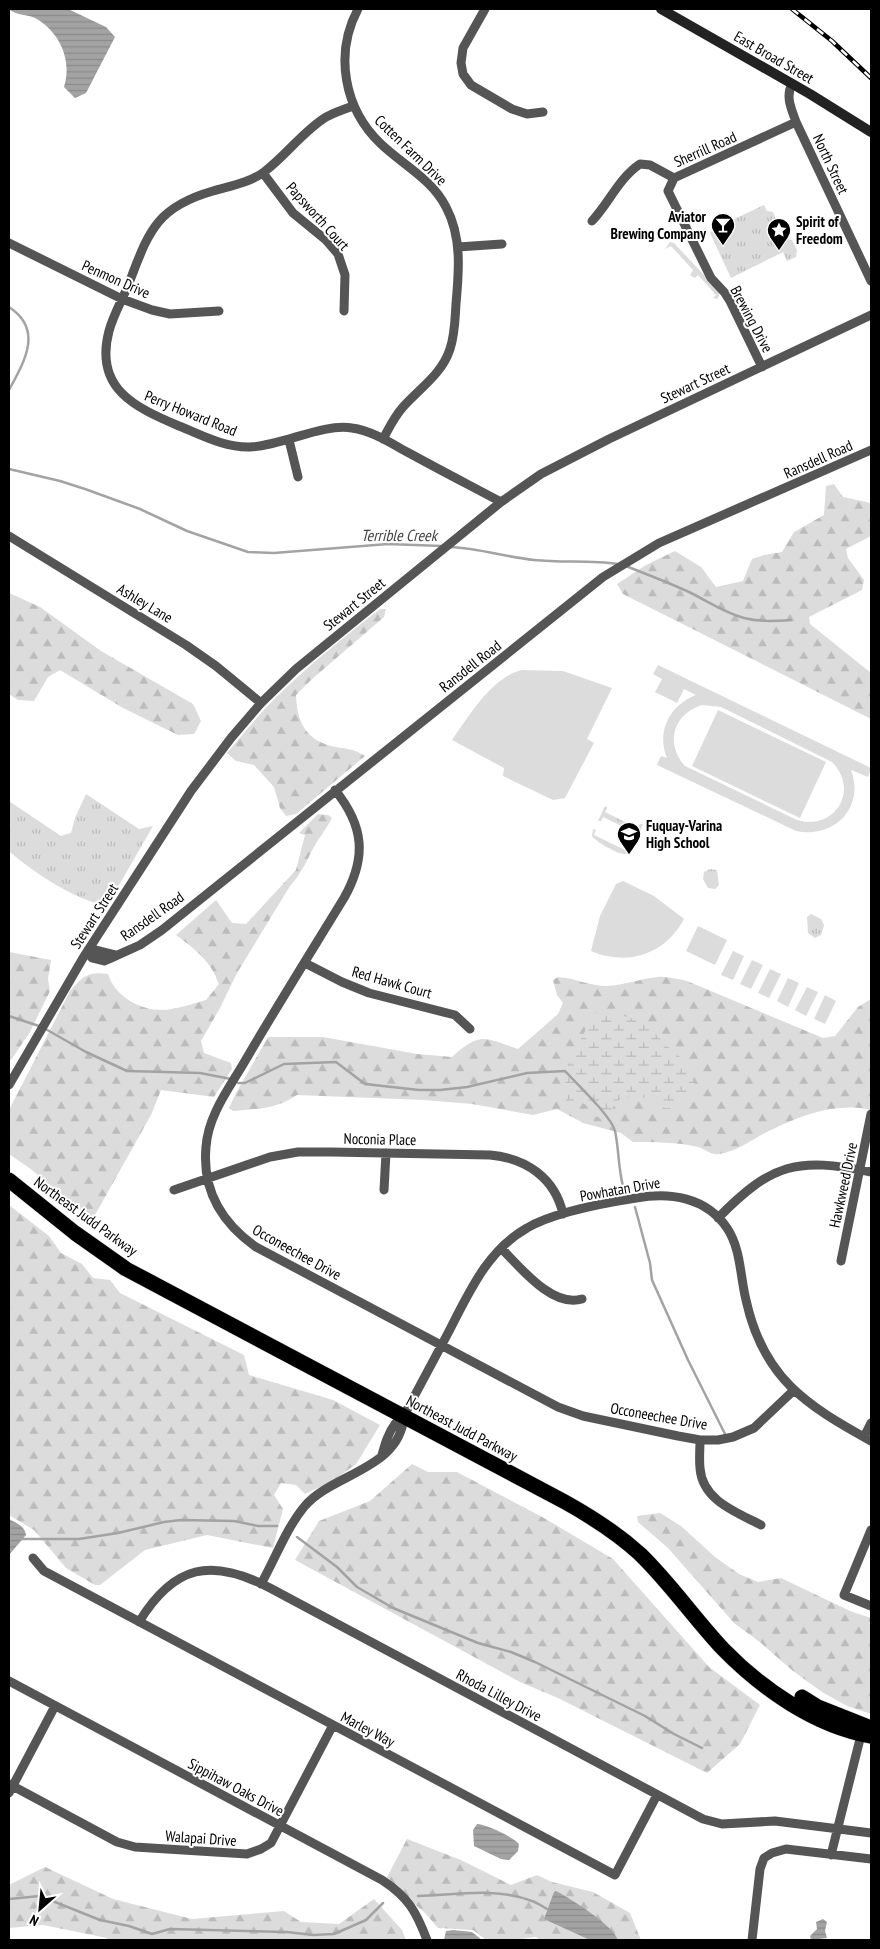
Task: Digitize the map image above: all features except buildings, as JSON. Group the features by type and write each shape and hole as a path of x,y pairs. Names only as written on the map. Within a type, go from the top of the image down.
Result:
{"highway":[{"name":"Northeast Judd Parkway","path":"9,1171 99,1241 118,1253 406,1412 605,1525 633,1548 653,1568 710,1635 744,1669 780,1696 830,1725 867,1731"},
{"name":"Northeast Judd Parkway","path":"9,1180 75,1233 126,1269 406,1412"}],"main road":[{"name":"East Broad Street","path":"661,9 871,132"}],"street":[{"name":"Cotten Farm Drive","path":"358,9 350,28 345,55 346,80 353,106 373,136 421,176 439,195 451,218 458,247 459,267 455,321 450,351 437,372 397,414 383,439"},
{"path":"485,9 463,48 460,63 463,74 471,85 512,109 527,114 543,112"},
{"name":"North Street","path":"792,84 789,90 789,102 796,122 871,281"},
{"name":"Perry Howard Road","path":"353,106 322,120 263,172 240,184 186,200 162,218 148,237 110,328 106,357 113,381 128,400 153,415 231,446 252,447 330,429 350,428 383,439 502,502"},
{"name":"Sherrill Road","path":"592,221 604,209 628,171 640,164 650,164 674,178 796,122"},
{"name":"Papsworth Court","path":"263,172 293,213 326,240 338,254 345,275 344,311"},
{"name":"Brewing Drive","path":"674,178 668,191 711,278 730,301 762,367"},
{"name":"Penmon Drive","path":"9,242 122,299 152,310 170,314 219,311"},
{"path":"458,247 502,244"},
{"name":"Stewart Street","path":"9,1085 88,950 191,791 231,738 261,703 321,648 502,502 555,466 871,316"},
{"path":"289,440 298,477"},
{"name":"Ransdell Road","path":"88,950 116,955 140,945 162,930 582,592 638,554 690,528 871,450"},
{"name":"Ashley Lane","path":"9,536 186,645 216,666 261,703"},
{"name":"Occoneechee Drive","path":"335,790 352,816 360,838 358,863 349,890 259,1038 212,1120 206,1146 208,1178 212,1193 219,1210 234,1230 264,1251 441,1346 570,1412 700,1440 733,1437 754,1428 793,1391"},
{"name":"Red Hawk Court","path":"305,963 369,993 455,1015 470,1029"},
{"name":"Hawkweed Drive","path":"841,1261 871,1114"},
{"name":"Noconia Place","path":"174,1190 225,1171 284,1154 314,1152 490,1155 513,1159 533,1168 544,1178 558,1198 563,1214"},
{"path":"384,1190 386,1153"},
{"path":"718,1218 750,1189 767,1177 784,1169 821,1164 871,1172"},
{"name":"Powhatan Drive","path":"261,1584 295,1520 304,1507 318,1495 367,1467 382,1454 385,1441 394,1425 406,1412 474,1282 501,1248 514,1236 529,1227 563,1214 624,1200 661,1194 673,1195 696,1202 718,1218 726,1227 736,1246 752,1323 772,1364 793,1391 831,1419 868,1439"},
{"path":"501,1248 534,1280 555,1296 568,1301 582,1299"},
{"path":"868,1439 871,1423"},
{"path":"700,1440 701,1477 708,1491 725,1506 761,1526"},
{"path":"871,1530 844,1595 871,1606"},
{"name":"Marley Way","path":"33,1558 44,1571 615,1875 658,1795"},
{"name":"Rhoda Lilley Drive","path":"139,1622 164,1588 174,1581 194,1572 206,1570 227,1571 261,1584 712,1822 722,1824 775,1821 871,1833"},
{"name":"Sippihaw Oaks Drive","path":"9,1681 394,1888 414,1910 427,1940"},
{"path":"10,1788 55,1706"},
{"name":"Walapai Drive","path":"10,1788 117,1842 135,1847 247,1854 271,1843 333,1725"},
{"path":"831,1855 867,1731"},
{"path":"752,1940 760,1870 764,1858 772,1853 786,1849 871,1860"}],"green space":[{"path":"764,205 767,211 773,212 784,238 792,240 797,250 796,257 787,261 783,252 731,278 710,233 713,229"},
{"path":"670,242 674,243 719,291 717,299 713,298 716,295 698,275 695,278 690,275 693,270 671,246 665,249"},
{"path":"834,484 843,497 871,503 871,536 846,549 848,558 864,580 862,590 809,617 810,624 871,673 871,719 623,594 617,584 646,565 675,551 701,567 716,587 743,581 752,559 782,552 794,532 824,515 826,486"},
{"path":"9,593 40,607 101,651 193,704 201,721 194,734 178,735 123,708 60,670 48,677 34,701 18,700 9,694"},
{"path":"380,609 386,609 384,617 296,695 298,713 304,728 309,734 322,743 353,750 365,756 296,814 286,816 280,808 274,787 254,765 236,761 227,753 289,684"},
{"path":"658,665 871,768 868,777 851,770 854,796 850,808 834,825 823,830 810,832 796,831 657,765 661,756 667,758 663,738 664,729 672,712 687,699 696,695 684,689 677,703 655,692 662,679 653,674","holes":["702,705 721,707 832,762 840,773 844,784 843,796 839,806 832,814 822,820 811,822 797,820 685,766 675,748 675,731 679,722 692,709"]},
{"path":"522,670 563,671 612,688 587,739 594,743 565,798 553,800 503,776 504,768 452,740 491,689 501,680"},
{"path":"718,710 826,762 800,818 692,766"},
{"path":"86,794 139,829 153,826 107,906 69,892 30,868 9,851 9,801 61,836 71,833 75,818"},
{"path":"605,806 607,808 605,812 637,828 640,824 643,824 637,839 634,837 636,833 603,817 601,821 598,821"},
{"path":"318,814 328,815 332,818 301,872 290,886 237,973 201,1041 204,1053 231,1063 232,1069 214,1097 161,1090 151,1115 95,1215 88,1218 32,1170 9,1154 9,1110 70,991 86,976 101,973 108,974 114,986 130,1001 149,1009 168,1010 206,1000 219,984 202,956 176,935 216,900 232,923 246,924 296,870 305,835 299,833"},
{"path":"593,829 596,830 594,835 627,851 631,846 631,850 624,854 606,847 592,836"},
{"path":"710,869 717,870 719,885 715,889 708,888 703,879 704,872"},
{"path":"623,881 654,896 684,919 667,941 656,949 632,957 618,958 591,951 600,916 616,884"},
{"path":"811,914 821,919 824,925 821,935 815,938 808,933 807,917"},
{"path":"698,926 727,940 715,965 686,951"},
{"path":"733,951 744,956 733,980 721,975"},
{"path":"9,952 51,960 48,979 50,991 30,1032 11,1060 9,1059"},
{"path":"752,960 763,965 751,989 740,984"},
{"path":"770,969 781,974 769,998 758,993"},
{"path":"558,977 607,986 657,977 687,981 823,1038 835,1036 858,1007 871,999 871,1110 846,1108 820,1111 764,1133 733,1150 716,1154 698,1147 682,1144 633,1142 621,1133 583,1123 557,1109 533,1115 472,1104 424,1100 297,1095 267,1108 233,1111 229,1108 268,1037 323,1037 417,1054 452,1057 470,1043 483,1039 518,1049 558,1014 563,1003 557,995 553,980"},
{"path":"788,978 799,983 788,1007 777,1001"},
{"path":"807,987 818,992 806,1016 795,1010"},
{"path":"825,995 836,1001 825,1024 814,1019"},
{"path":"594,1013 626,1016 643,1023 649,1028 684,1061 693,1074 695,1081 693,1088 686,1098 677,1106 667,1108 642,1097 622,1098 612,1109 607,1121 596,1117 591,1108 584,1104 566,1102 565,1071"},
{"path":"9,1205 49,1236 61,1253 82,1264 93,1278 110,1280 120,1293 244,1355 249,1375 333,1400 380,1425 356,1464 333,1481 305,1494 296,1485 281,1483 274,1495 283,1509 273,1548 207,1535 145,1550 100,1585 95,1585 66,1568 34,1530 9,1515"},
{"path":"412,1464 428,1472 457,1472 544,1518 613,1559 709,1667 760,1705 740,1744 707,1773 558,1698 520,1682 295,1560 319,1521 370,1501"},
{"path":"660,1513 681,1526 715,1557 739,1574 758,1582 781,1578 850,1611 871,1618 871,1714 847,1706 822,1692 734,1623 668,1548 638,1522 637,1516"},
{"path":"407,1839 461,1860 511,1885 537,1875 552,1882 593,1892 630,1913 641,1940 540,1940 536,1937 512,1940 486,1940 473,1930 438,1928 426,1914 386,1879"},
{"path":"45,1867 113,1899 192,1919 284,1911 301,1922 339,1924 374,1899 402,1930 406,1940 107,1940 107,1938 43,1925 9,1928 9,1885"}],"shaded area":[{"path":"9,9 68,9 106,27 115,37 86,93 75,98 64,87 67,68 65,58 58,40 52,32 37,19 15,13"},
{"path":"9,1519 22,1527 26,1535 9,1555"},
{"path":"477,1824 493,1828 511,1838 519,1844 518,1851 509,1860 501,1859 474,1846 473,1830"},
{"path":"556,1891 581,1906 609,1927 618,1940 590,1940 544,1919"},
{"path":"823,1919 827,1922 825,1931 827,1938 811,1940 810,1936 817,1929 816,1922"},
{"path":"446,1931 472,1932 482,1940 444,1940"}],"waterway":[{"path":"9,307 20,316 26,326 28,336 28,347 25,357 9,390"},
{"name":"Terrible Creek","path":"9,469 85,489 140,509 187,531 248,552 274,553 388,544 442,546"},
{"name":"Terrible Creek","path":"450,547 534,560 618,564"},
{"name":"Terrible Creek","path":"626,566 683,589 737,616 761,621 791,620"},
{"path":"9,1016 42,1027 86,1052 127,1071 200,1073 231,1079"},
{"path":"238,1083 245,1083 284,1064 336,1062 365,1084 419,1090 467,1087 527,1073 565,1071 601,1109 612,1125 615,1131 623,1186 629,1188"},
{"path":"635,1207 650,1263 652,1280 688,1360 725,1434"},
{"path":"21,1539 79,1539 181,1520 234,1521 258,1526 277,1526"},
{"path":"297,1537 337,1567 357,1587 393,1608 478,1643 511,1652 535,1662 645,1716 702,1748"},
{"path":"418,1896 475,1893 504,1894 532,1901 549,1910"},
{"path":"9,1899 40,1896 100,1920 129,1926 152,1934 170,1929 287,1932 313,1935 334,1934 366,1920 383,1903"}],"railway":[{"path":"792,9 832,41 871,78"}],"place":[{"name":"Aviator Brewing Company","path":"723,246"},
{"name":"Spirit of Freedom","path":"779,251"},
{"name":"Fuquay-Varina High School","path":"629,855"}]}
